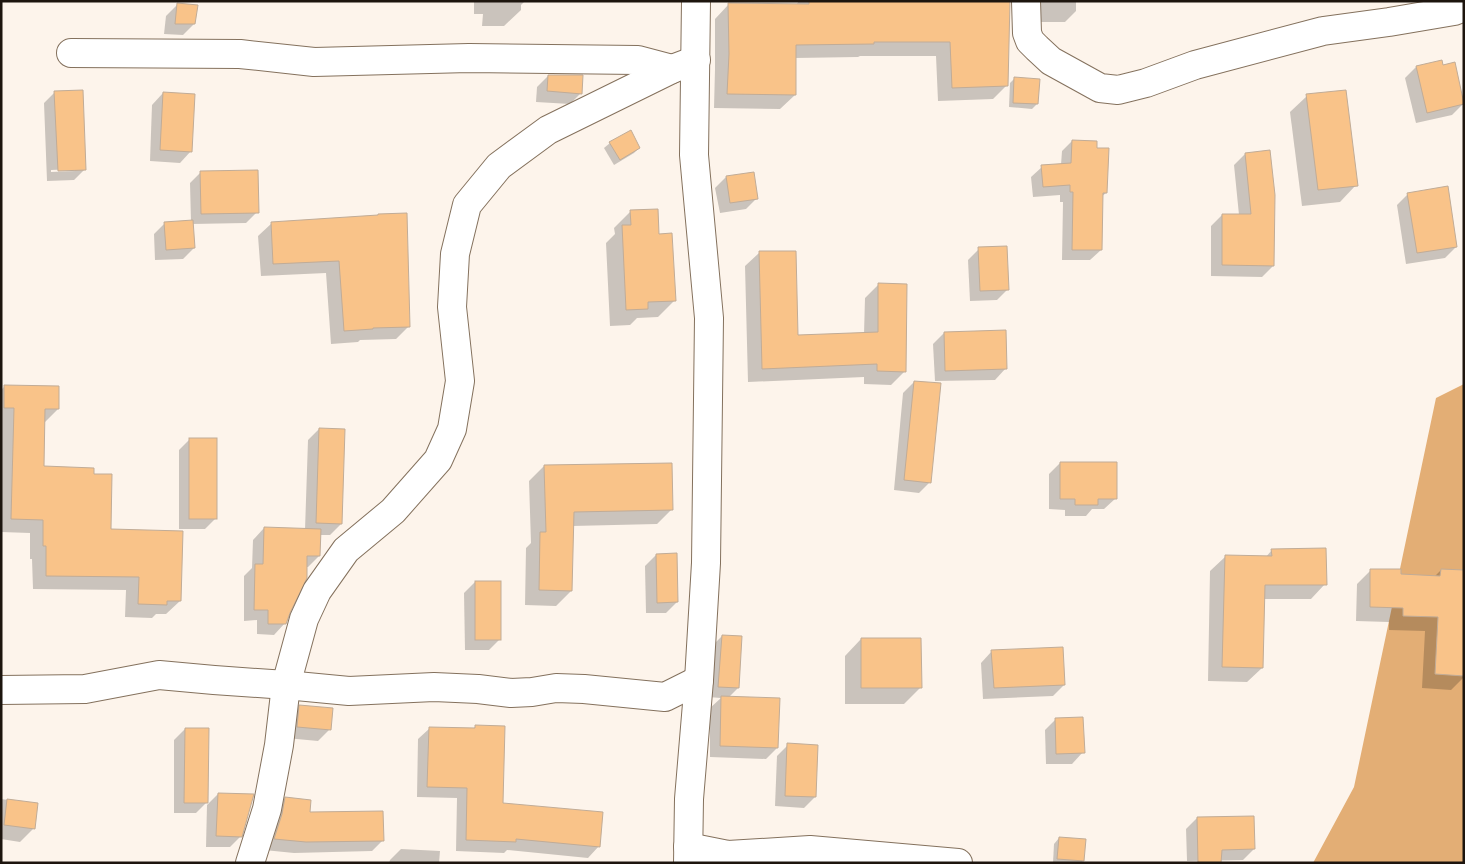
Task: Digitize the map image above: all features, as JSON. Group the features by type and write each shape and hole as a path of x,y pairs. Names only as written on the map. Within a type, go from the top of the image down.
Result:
{"street":[{"path":"696,1 684,64 709,318 706,563 689,799 688,855 728,855 810,850 958,863"},
{"path":"1026,1 1027,33 1030,41 1037,48 1051,60 1100,88 1118,90 1146,83 1195,64 1323,31 1454,11 1464,7"},
{"path":"71,53 240,54 314,62 469,58 638,60 684,64"},
{"path":"250,863 267,809 279,745 286,685 304,620 316,591 346,550 393,511 438,460 452,429 460,381 452,307 455,254 467,205 499,166 548,130 684,64"},
{"path":"1,690 85,690 159,675 349,691 434,687 511,693 556,688 665,697 699,680"},
{"path":"665,697 695,727"}],"shaded area":[{"path":"1464,384 1464,863 1313,863 1354,787 1436,398"}],"building":[{"path":"809,1 1010,1 1008,86 952,88 950,42 874,42 874,44 796,45 796,95 727,94 729,54 728,3 809,4"},
{"path":"177,3 198,5 195,24 175,24"},
{"path":"1442,60 1443,65 1455,62 1464,104 1427,113 1416,66"},
{"path":"548,75 583,75 582,94 547,91"},
{"path":"1014,77 1040,79 1038,104 1013,103"},
{"path":"83,90 86,170 58,171 54,91"},
{"path":"1346,90 1358,186 1318,190 1306,94"},
{"path":"163,92 195,94 192,152 160,150"},
{"path":"631,130 640,148 620,160 609,142"},
{"path":"1072,140 1097,141 1097,148 1109,148 1107,193 1103,193 1102,250 1072,250 1073,192 1070,192 1070,185 1043,187 1041,165 1071,163"},
{"path":"1270,150 1275,195 1274,266 1222,265 1222,214 1251,214 1245,153"},
{"path":"258,170 259,213 201,214 200,171"},
{"path":"754,172 758,199 730,203 726,176"},
{"path":"1448,186 1457,247 1417,253 1407,193"},
{"path":"658,209 659,234 672,233 676,301 648,302 648,309 626,310 622,225 631,225 630,210"},
{"path":"407,213 410,327 344,331 339,261 273,264 271,222"},
{"path":"193,220 195,248 166,250 164,222"},
{"path":"1007,246 1009,290 980,291 978,247"},
{"path":"759,251 796,251 798,335 878,332 878,283 907,284 906,372 877,371 877,364 762,369"},
{"path":"1006,330 1007,369 945,371 944,332"},
{"path":"914,381 941,383 931,483 904,480"},
{"path":"4,385 59,386 59,409 45,409 44,466 94,468 94,474 112,474 111,529 183,531 181,601 167,601 167,605 138,604 139,577 46,576 46,546 43,546 43,520 11,519 14,408 4,408"},
{"path":"319,428 345,429 342,524 316,523"},
{"path":"189,438 217,438 217,519 189,519"},
{"path":"1060,462 1117,462 1117,499 1098,499 1098,505 1075,505 1075,499 1060,499"},
{"path":"672,463 673,510 574,512 572,591 539,590 540,532 546,532 544,465"},
{"path":"264,527 321,529 320,556 307,556 307,578 286,624 268,624 268,610 254,610 255,564 263,564"},
{"path":"1326,548 1327,585 1265,585 1263,668 1222,667 1225,555 1272,556 1271,549"},
{"path":"677,553 678,602 657,603 656,554"},
{"path":"1370,569 1401,569 1401,574 1440,576 1441,569 1464,570 1464,676 1435,674 1438,617 1403,616 1403,608 1370,607"},
{"path":"475,581 501,581 501,640 475,640"},
{"path":"722,635 742,636 739,688 718,687"},
{"path":"861,638 921,638 922,688 861,688"},
{"path":"1063,647 1065,685 994,688 991,650"},
{"path":"721,696 780,698 778,748 720,746"},
{"path":"299,705 333,708 331,730 297,727"},
{"path":"1083,717 1085,753 1056,754 1055,718"},
{"path":"475,725 505,726 503,803 603,812 600,847 516,839 516,842 466,840 467,788 427,787 429,727 475,728"},
{"path":"185,728 209,728 208,803 184,803"},
{"path":"787,743 818,745 816,797 785,796"},
{"path":"218,793 254,794 242,837 216,836"},
{"path":"285,797 311,800 310,812 383,811 384,841 306,842 274,839"},
{"path":"7,799 38,803 35,829 4,825"},
{"path":"1254,816 1255,849 1222,850 1221,863 1198,863 1197,817"},
{"path":"1059,837 1086,839 1084,861 1057,859"}]}
